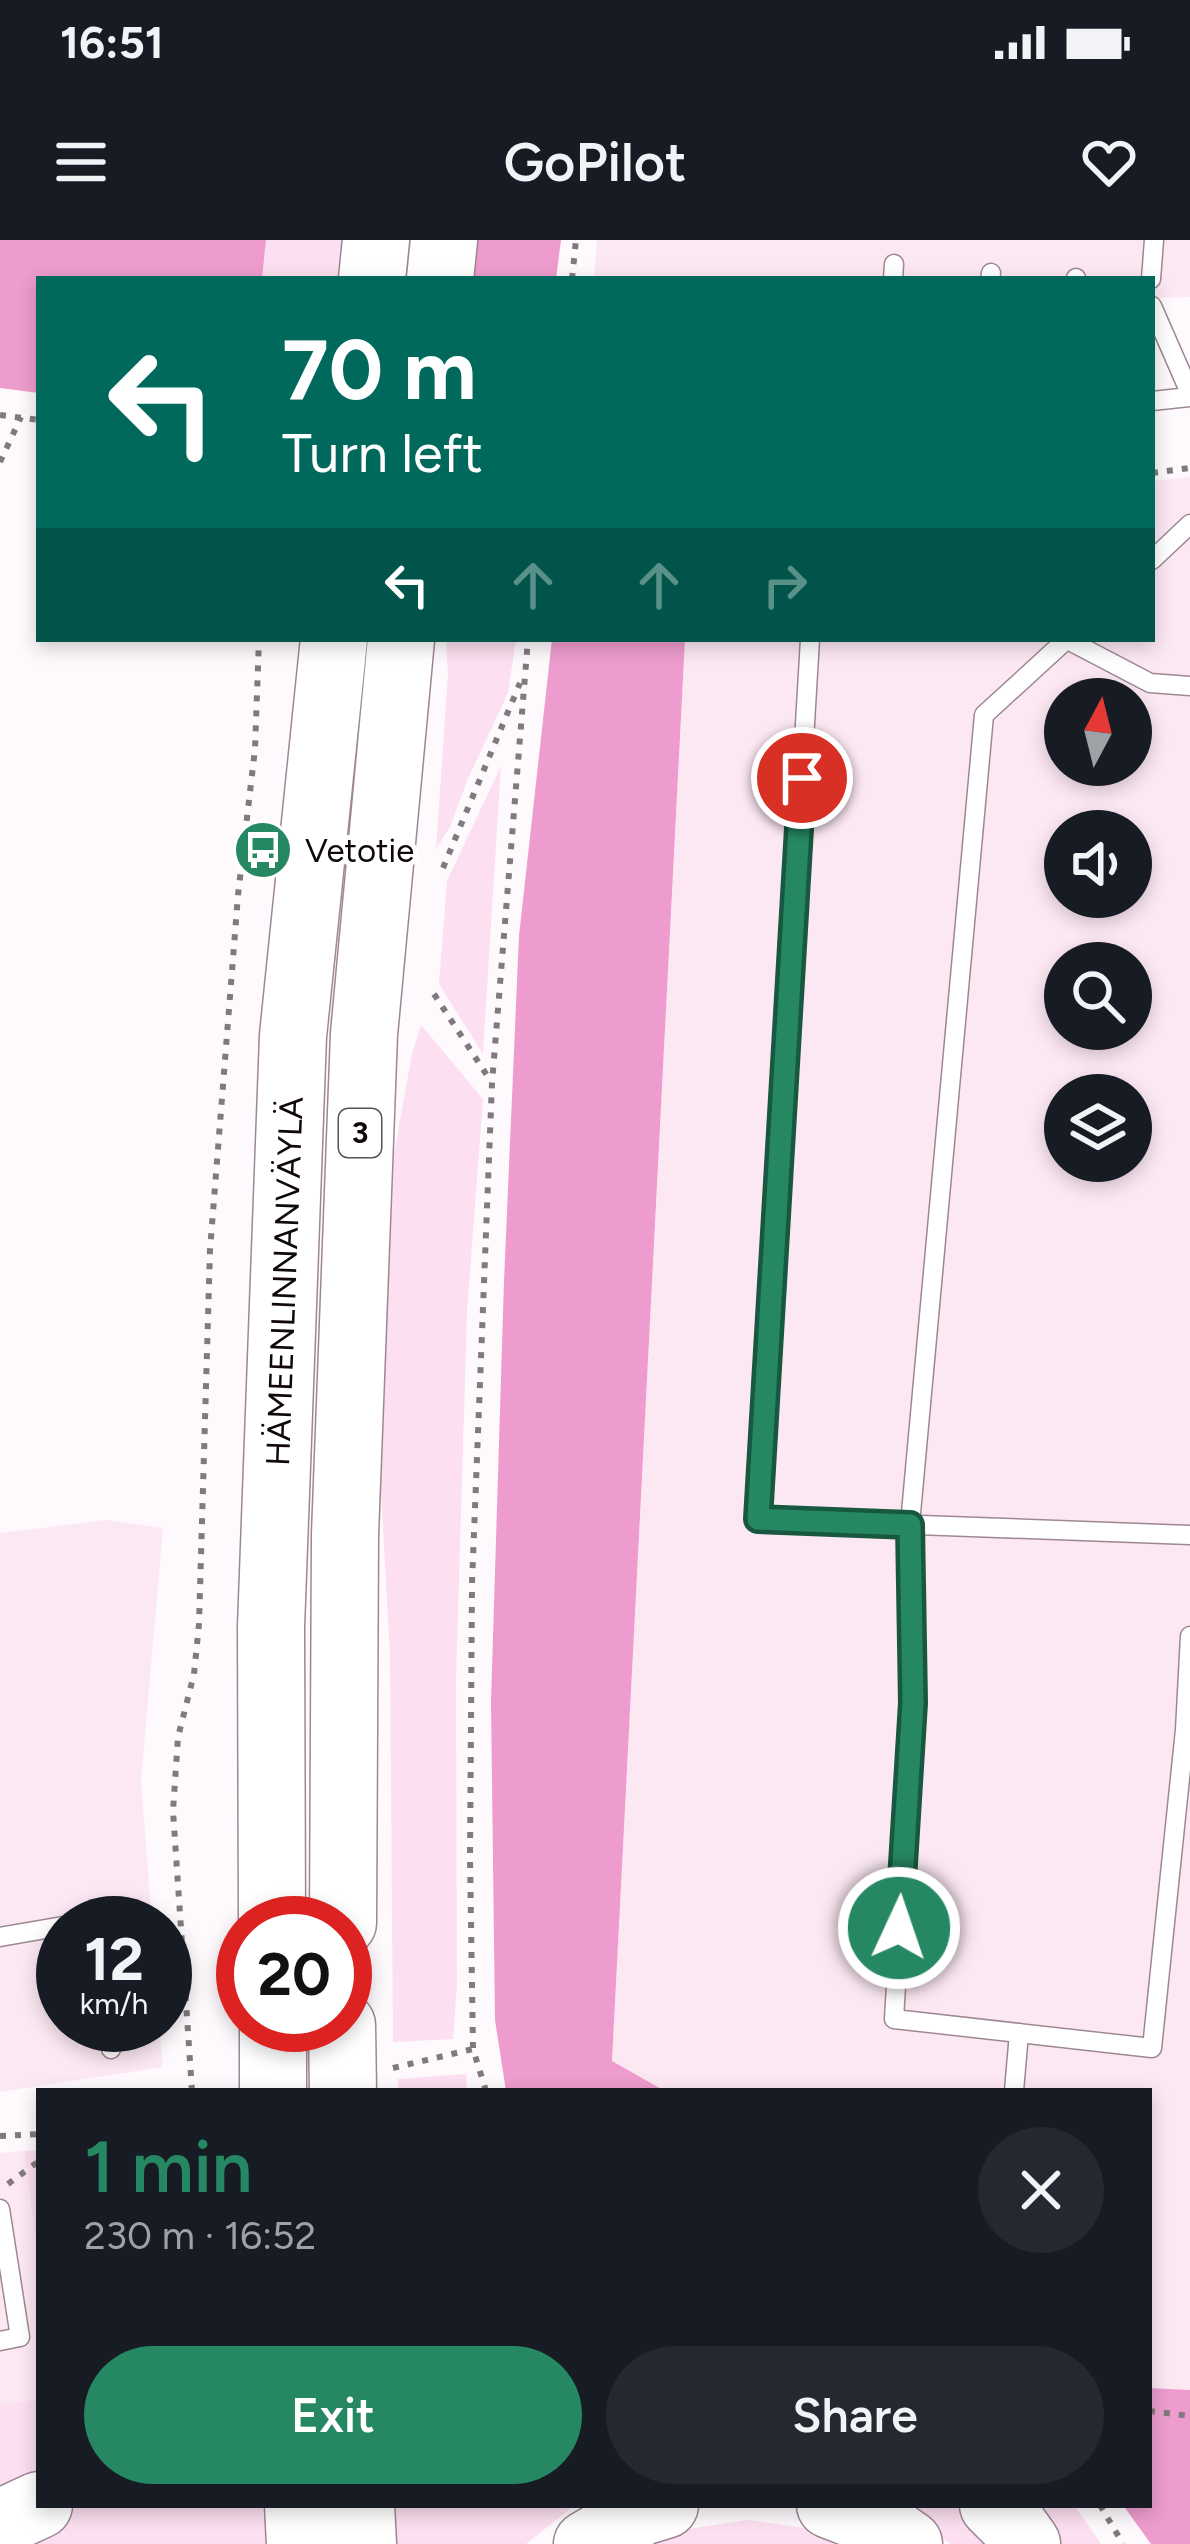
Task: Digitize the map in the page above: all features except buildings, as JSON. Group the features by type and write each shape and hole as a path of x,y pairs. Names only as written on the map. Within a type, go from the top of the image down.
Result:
{"highway":[{"path":"372,276 376,240"},
{"path":"440,276 444,240"},
{"name":"HÄMEENLINNANVÄYLÄ","path":"272,1896 271,1628 293,1036 334,642"},
{"name":"3","path":"343,1896 345,1535 364,1034 401,642"},
{"path":"273,2052 273,2088"},
{"path":"0,2523 36,2506"},
{"path":"298,2508 300,2544"},
{"path":"361,2508 363,2544"},
{"path":"587,2544 655,2508"},
{"path":"838,2508 882,2525 908,2544"},
{"path":"996,2508 1027,2544"}],"lane":[{"path":"1151,276 1154,240"},
{"path":"1155,313 1190,395 1155,401"},
{"path":"1155,557 1190,524"},
{"path":"810,642 758,1519 1190,1535"},
{"path":"1063,642 984,715 910,1525 913,1703 894,2019 1152,2048 1185,1730 1190,1636"},
{"path":"1072,642 1150,683 1190,686"},
{"path":"0,1936 36,1930"},
{"path":"1014,2088 1019,2033"},
{"path":"0,2210 20,2337 0,2341"}],"path":[{"path":"572,276 576,240"},
{"path":"0,415 36,419"},
{"path":"0,462 21,417"},
{"path":"1155,473 1190,468"},
{"path":"192,2088 174,1790 178,1737 194,1674 199,1624 210,1250 255,749 259,642"},
{"path":"485,2088 473,2049 472,1583 492,1084 528,642"},
{"path":"443,868 523,676"},
{"path":"249,798 260,800"},
{"path":"434,994 492,1084"},
{"path":"224,1054 239,1054"},
{"path":"355,2062 473,2049"},
{"path":"0,2136 36,2134"},
{"path":"0,2190 36,2163"},
{"path":"1152,2411 1190,2416"},
{"path":"1102,2508 1123,2544"}],"shaded area":[{"path":"0,240 266,240 262,276 36,276 36,393 0,388"},
{"path":"266,240 343,240 339,276 262,276"},
{"path":"476,240 561,240 556,276 472,276"},
{"path":"597,240 1190,240 1190,297 1155,298 1155,276 594,276"},
{"path":"1190,477 1190,2390 1152,2388 1152,2088 660,2088 612,2061 685,642 1155,642 1155,481"},
{"path":"446,642 516,642 508,693 436,849"},
{"path":"552,642 685,642 612,2061 660,2088 506,2088 495,2020 491,1702 519,936"},
{"path":"501,766 483,1054 439,984 447,881"},
{"path":"421,1025 483,1099 467,1311 456,1681 453,2039 393,2042 390,1655 381,1491 387,1193"},
{"path":"107,1520 163,1528 141,1781 150,1896 36,1896 36,2052 162,2052 163,2067 0,2092 0,1533"},
{"path":"466,2074 467,2088 398,2088 398,2079"},
{"path":"36,2150 36,2240 24,2151"},
{"path":"24,2151 36,2240 36,2399 0,2405 0,2153"},
{"path":"1152,2388 1190,2390 1190,2544 1151,2544 1125,2508 1152,2508"},
{"path":"36,2399 36,2488 0,2504 0,2405"},
{"path":"71,2508 267,2508 269,2544 0,2544"},
{"path":"392,2508 571,2508 526,2544 394,2544"},
{"path":"903,2508 968,2508 1001,2544 950,2544"},
{"path":"1031,2508 1076,2508 1101,2544 1059,2544"},
{"path":"748,2520 819,2530 846,2544 646,2544 675,2531"}],"place":[{"name":"Vetotie","path":"263,850"}],"route":[{"path":"802,778 758,1519 910,1525 913,1703 899,1928"}]}
